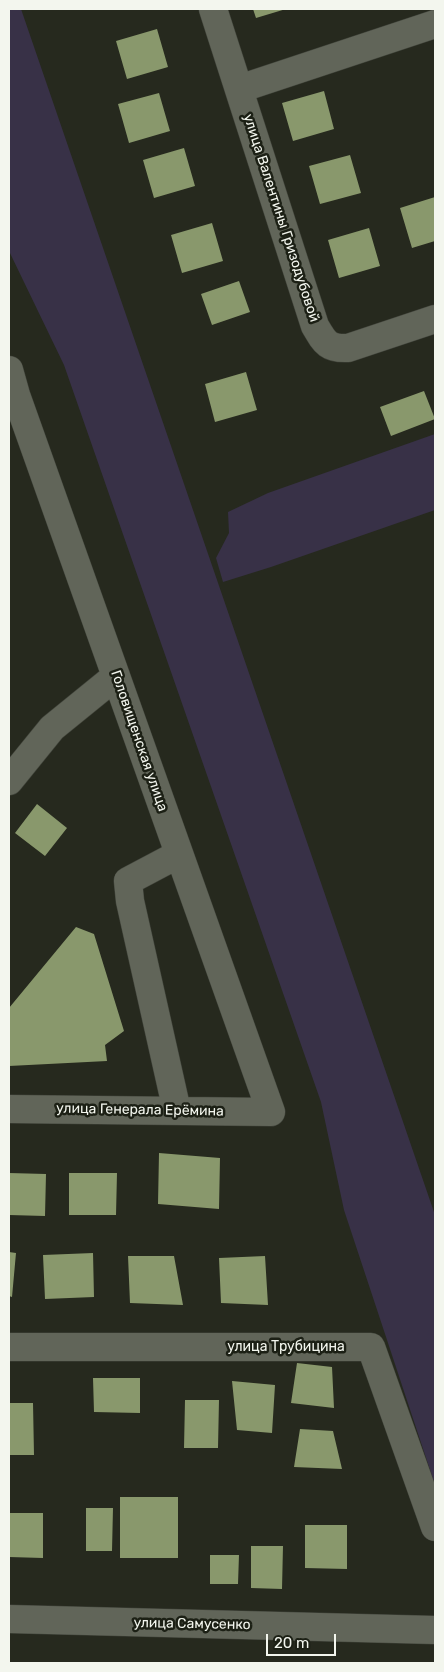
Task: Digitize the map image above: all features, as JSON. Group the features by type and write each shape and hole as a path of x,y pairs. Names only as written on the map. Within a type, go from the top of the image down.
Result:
{"street":[{"name":"улица Валентины Гризодубовой","path":"213,9 315,326 325,343 336,349 348,348 435,319"},
{"path":"239,89 435,24"},
{"name":"Головищенская улица","path":"11,390 116,676 271,1112"},
{"path":"9,781 52,728 116,676"},
{"path":"177,1111 130,901 128,881 179,854"},
{"name":"улица Генерала Ерёмина","path":"9,1109 271,1112"},
{"name":"улица Трубицина","path":"9,1347 371,1347 435,1527"},
{"name":"улица Самусенко","path":"9,1619 435,1630"}],"shaded area":[{"path":"9,9 21,9 435,1215 435,1485 344,1210 321,1102 64,365 9,251"},
{"path":"435,434 435,510 223,582 216,558 229,533 228,512 268,493"}],"building":[{"path":"253,9 286,9 256,18"},
{"path":"157,29 168,67 127,79 116,41"},
{"path":"324,91 334,129 293,141 282,103"},
{"path":"159,93 170,131 129,143 118,104"},
{"path":"184,148 195,186 154,198 143,160"},
{"path":"350,155 361,193 320,204 309,166"},
{"path":"435,197 435,241 412,248 400,208"},
{"path":"212,223 223,261 182,273 171,235"},
{"path":"369,228 380,266 339,278 328,240"},
{"path":"239,281 250,312 212,325 201,294"},
{"path":"246,372 257,410 215,422 205,384"},
{"path":"424,391 435,419 391,436 380,407"},
{"path":"37,804 67,828 45,856 15,833"},
{"path":"76,927 94,934 124,1031 105,1045 107,1061 9,1066 9,1008"},
{"path":"159,1153 220,1158 219,1209 158,1204"},
{"path":"9,1173 46,1174 45,1216 9,1215"},
{"path":"69,1173 117,1173 116,1215 69,1215"},
{"path":"9,1252 16,1253 12,1297 9,1296"},
{"path":"93,1253 94,1297 45,1299 43,1255"},
{"path":"128,1256 174,1256 183,1305 130,1303"},
{"path":"265,1256 268,1305 221,1303 219,1258"},
{"path":"297,1363 332,1367 334,1408 291,1403"},
{"path":"93,1378 140,1378 140,1413 94,1412"},
{"path":"232,1381 275,1385 272,1433 237,1430"},
{"path":"185,1400 219,1400 218,1448 184,1448"},
{"path":"9,1403 33,1403 34,1455 9,1455"},
{"path":"300,1429 333,1431 342,1469 294,1467"},
{"path":"120,1497 178,1497 178,1558 120,1558"},
{"path":"86,1508 113,1508 112,1551 86,1551"},
{"path":"9,1513 43,1513 43,1558 9,1557"},
{"path":"305,1525 347,1525 347,1569 305,1568"},
{"path":"251,1546 283,1546 282,1589 251,1588"},
{"path":"210,1555 239,1555 238,1584 210,1584"}]}
